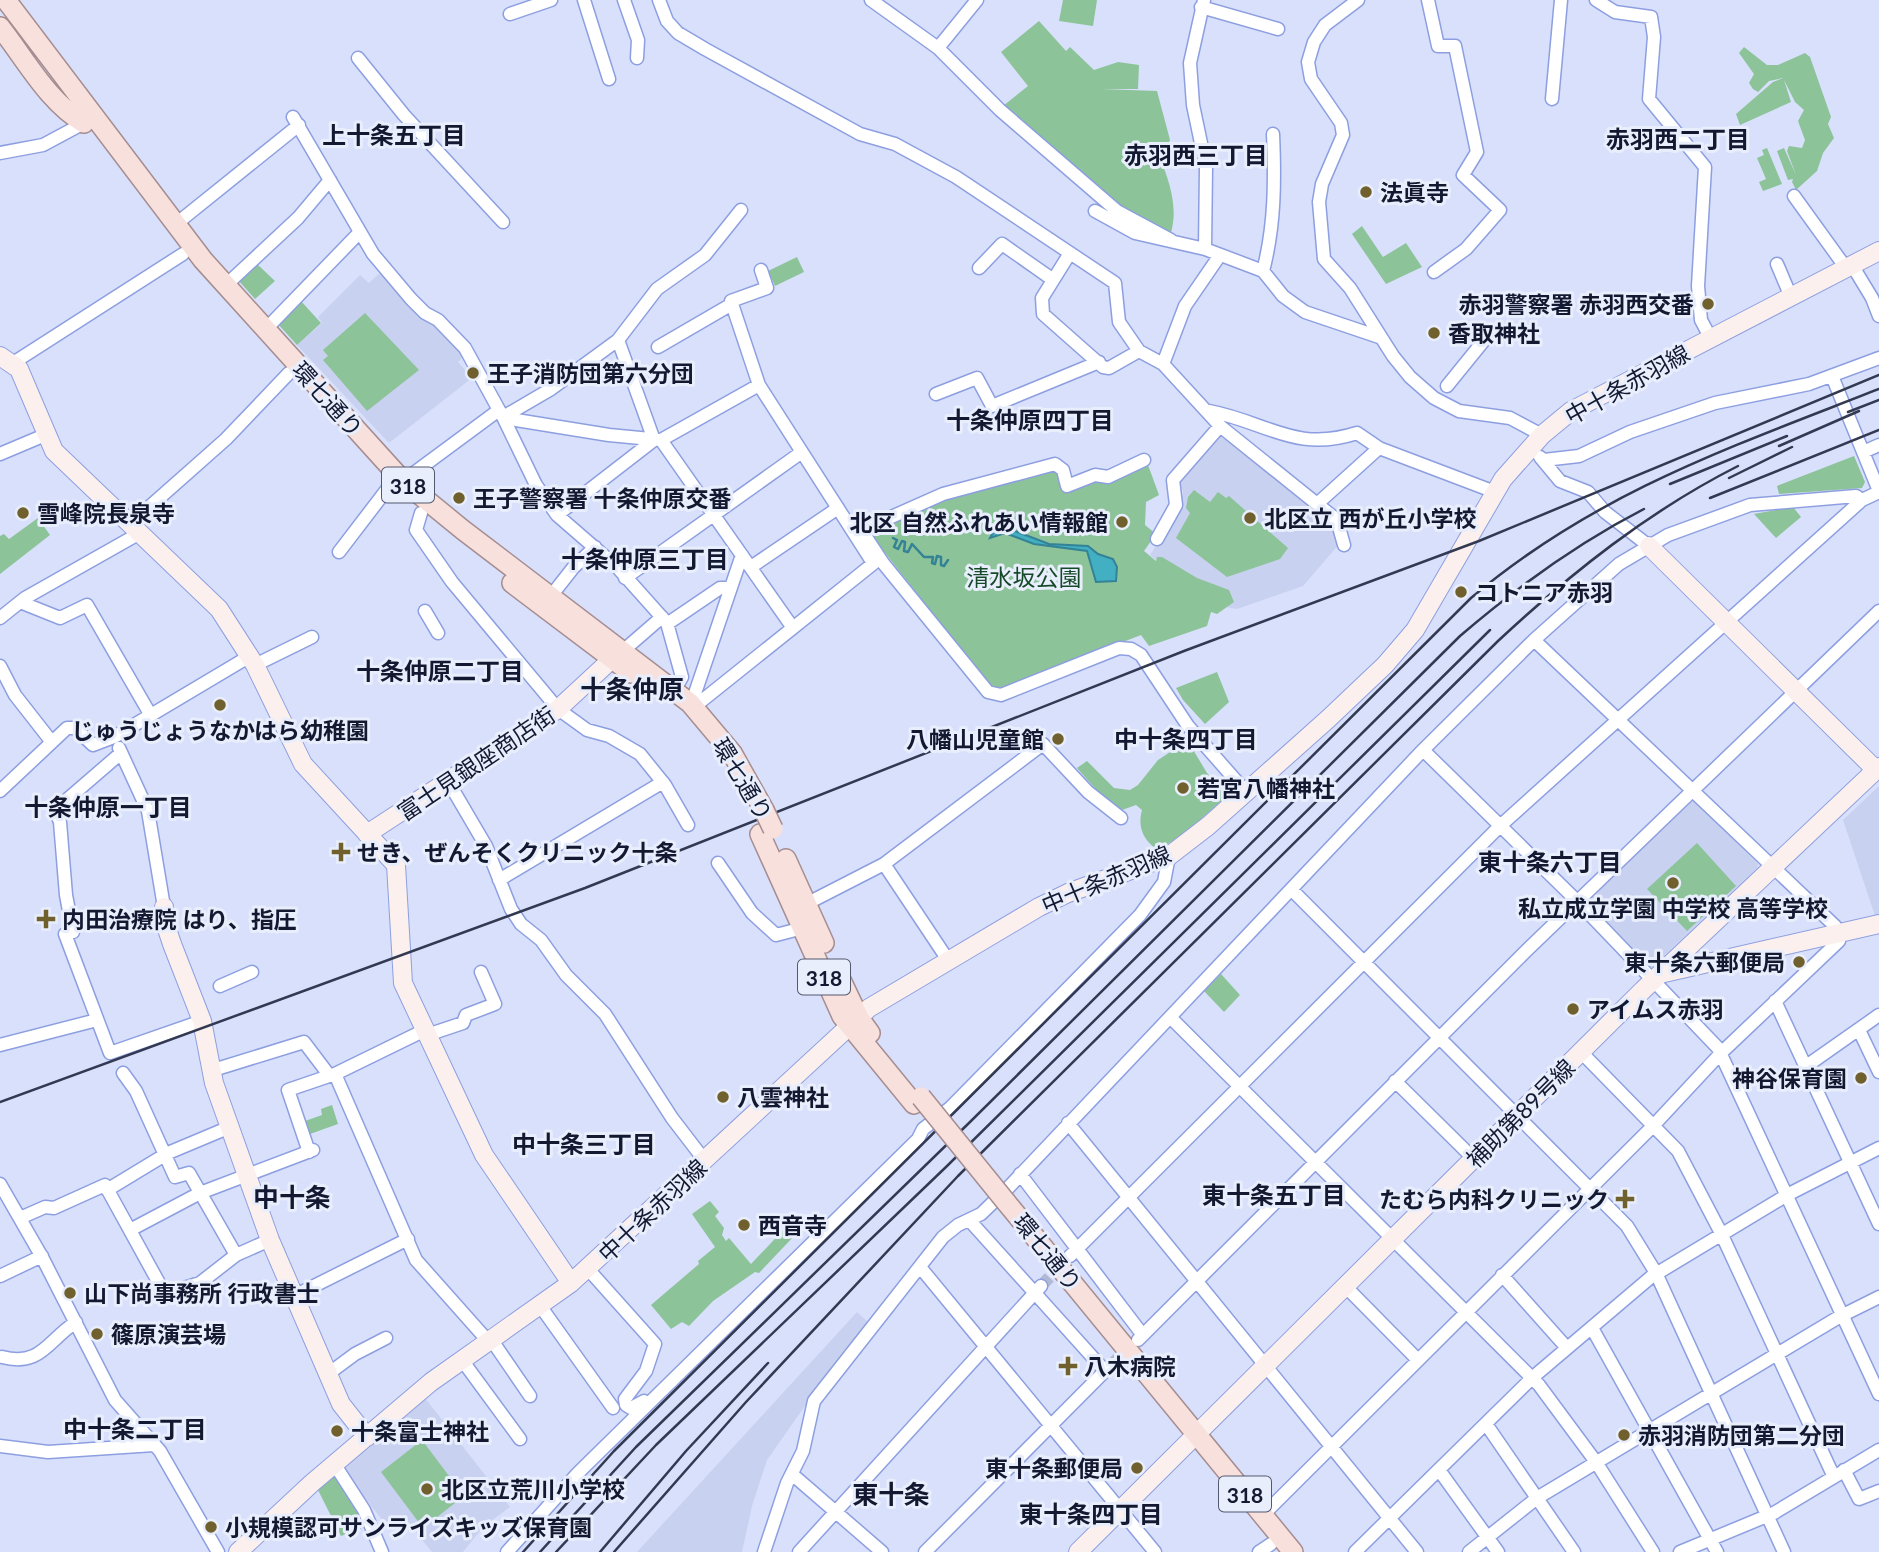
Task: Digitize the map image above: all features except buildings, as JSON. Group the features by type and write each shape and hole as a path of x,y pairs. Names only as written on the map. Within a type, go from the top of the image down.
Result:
{"main road":[{"name":"環七通り","path":"6,0 183,254 289,373 397,482 551,596 704,737 762,822 807,904 854,1022"},
{"path":"0,27 68,114 88,118 80,83 19,0"},
{"name":"環七通り","path":"0,11 225,286 397,482 419,522 674,691 693,706 732,753 803,928 854,1022 1193,1440 1270,1549"},
{"name":"環七通り","path":"1193,1440 1263,1515 1293,1552"}],"street":[{"path":"510,14 551,0"},
{"path":"584,0 609,79"},
{"path":"624,0 638,40 637,58"},
{"path":"659,0 667,21 678,33 860,134 895,144 956,177 1115,283 1119,323 1139,351 1163,364 1220,426 1337,520 1344,545"},
{"path":"871,0 939,48 1000,110 1117,211 1171,240"},
{"path":"939,48 977,0"},
{"path":"1358,0 1325,25 1314,42 1308,62 1311,79 1341,123 1343,135 1322,184 1319,202 1324,259 1350,288 1379,337 1410,377 1445,404 1474,415 1510,418 1539,447 1560,481 1588,492 1605,512 1649,546 1877,769"},
{"path":"1428,0 1438,46 1455,46 1473,126 1477,152 1463,175 1500,210 1466,249 1434,272"},
{"path":"1552,99 1561,0"},
{"path":"1596,0 1615,12 1651,17 1654,37 1649,99 1705,167 1698,286 1701,320 1711,339"},
{"path":"1205,249 1206,167 1193,105 1189,63 1203,3 1278,29"},
{"path":"358,58 404,115 503,222"},
{"path":"0,153 43,145 88,118"},
{"path":"176,224 296,121 359,233 411,299 425,313 439,320 465,348 536,485 557,515 595,547 664,621 682,677 674,691"},
{"path":"1263,271 1271,242 1275,192 1273,134"},
{"path":"225,286 298,218 330,180"},
{"path":"1794,196 1872,298 1879,316"},
{"path":"339,552 397,482 501,414 551,389 618,340 657,289 705,255 741,210"},
{"path":"1095,211 1135,233 1205,249 1263,271 1283,296 1305,312 1379,337"},
{"path":"265,330 359,233"},
{"path":"979,268 1002,244 1052,279"},
{"name":"中十条赤羽線","path":"238,1552 367,1437 462,1360 541,1307 571,1283 854,1022 948,960 1052,900 1168,856 1246,792 1328,719 1402,647 1425,615 1495,492 1571,411 1879,251"},
{"path":"1070,253 1052,279 1040,304 1043,314 1109,368 1139,351"},
{"path":"183,254 6,359 20,372 45,435 59,456 219,609 252,660 303,764 396,865 402,981 484,1155 571,1283"},
{"path":"1163,364 1185,306 1220,255"},
{"path":"1777,264 1791,297"},
{"path":"658,347 732,304 731,302 767,288 761,270"},
{"path":"732,304 759,385 838,508 988,692 1001,695 1119,649 1131,649 1140,655 1188,726 1246,792"},
{"path":"1447,386 1490,333"},
{"path":"618,340 657,440 714,515 793,628"},
{"path":"1539,447 1579,456 1630,432 1716,402 1799,386 1879,358"},
{"path":"936,394 977,378 992,406 1099,362"},
{"path":"0,618 20,602 135,528 289,373"},
{"path":"1073,1252 1500,826 1862,500 1879,492 1832,376"},
{"path":"557,515 657,440 759,385"},
{"path":"1209,411 1237,415 1282,436 1306,440 1336,440 1357,433 1379,447 1495,492"},
{"path":"501,414 657,440"},
{"path":"1157,538 1176,505 1173,480 1220,426"},
{"path":"0,454 45,435"},
{"path":"1863,452 1879,445"},
{"path":"1317,504 1379,447"},
{"path":"625,578 802,452"},
{"path":"860,536 880,523 957,489 1055,464 1063,470 1067,486 1095,475 1108,477 1144,460"},
{"path":"764,1552 787,1483 803,1451 814,1401 951,1230 970,1221 1020,1174 1423,750 1534,640 1619,564 1649,546 1750,505 1832,496 1856,496 1862,500"},
{"path":"751,567 838,508"},
{"path":"419,522 453,582 558,709 587,730 609,736 630,747 653,768 688,825"},
{"path":"860,536 874,563 919,618"},
{"path":"551,596 573,568 595,547"},
{"path":"693,706 742,555"},
{"path":"693,706 874,563"},
{"path":"617,655 664,621 720,588 730,588"},
{"path":"20,602 60,618 87,605 150,714"},
{"path":"425,611 438,633"},
{"path":"1020,1174 1073,1252 1140,1337 1440,1037 1879,611"},
{"path":"0,791 70,726 93,744 114,737 150,714 252,660 312,637"},
{"path":"1263,1515 1653,1126 1721,1054 1839,940 1835,926 1534,640"},
{"name":"富士見銀座商店街","path":"367,834 449,783 558,709 617,655"},
{"path":"1,671 15,695 51,741"},
{"path":"114,737 148,811 166,926 202,1021 210,1071 270,1240 341,1404 367,1437"},
{"path":"807,904 884,864 1043,744 1088,792 1121,818"},
{"path":"1423,750 1657,977 1721,1054 1879,1394"},
{"path":"121,753 55,810 60,822 69,933 110,1053 202,1021"},
{"name":"補助第89号線","path":"1077,1552 1193,1440 1657,977 1877,769"},
{"path":"499,880 663,782"},
{"path":"449,783 486,846 521,924 539,937 566,975 605,1014 672,1118 705,1161"},
{"path":"506,1552 542,1510 657,1394 918,1139 923,1129 950,1108 1122,933 1164,882 1168,856"},
{"path":"718,863 752,913 776,935 803,928"},
{"path":"884,864 948,960"},
{"path":"1292,890 1627,1226 1656,1273 1784,1552"},
{"path":"1657,977 1879,924"},
{"path":"220,986 252,972"},
{"path":"130,1230 200,1193 311,1151 288,1090 426,1033 463,1023 466,1015 495,1004 481,972"},
{"path":"1775,1001 1879,1224"},
{"path":"1805,1067 1879,1015"},
{"path":"1170,1017 1532,1378 1596,1462 1653,1552"},
{"path":"0,1045 34,1039 97,1020"},
{"path":"1859,1030 1879,1072"},
{"path":"210,1071 304,1042 332,1074 416,1261 490,1340 530,1396"},
{"path":"1581,1052 1678,1151 1839,1473 1860,1499 1879,1491"},
{"path":"123,1073 136,1091 175,1177 189,1173 236,1255"},
{"path":"1395,1082 1474,1159"},
{"path":"1068,1123 1418,1552"},
{"path":"107,1190 166,1156 230,1127"},
{"path":"1356,1552 1532,1378 1656,1273 1787,1195 1879,1148"},
{"path":"0,1184 42,1256 120,1409 165,1458 218,1552"},
{"path":"20,1219 45,1207 54,1208 105,1185 165,1294 200,1283 236,1255 270,1240"},
{"path":"925,1552 1107,1369 1038,1289 970,1221"},
{"path":"294,1296 408,1239"},
{"path":"0,1276 42,1256"},
{"path":"920,1267 1154,1552"},
{"path":"587,1269 655,1344 646,1371 625,1399 626,1405 631,1408 638,1406 657,1394"},
{"path":"1502,1275 1567,1348"},
{"path":"1345,1286 1417,1359"},
{"path":"799,1552 834,1510 1038,1289"},
{"path":"1469,1552 1537,1498 1842,1315 1879,1297"},
{"path":"541,1307 613,1408"},
{"path":"2,1357 21,1361 38,1355 76,1322"},
{"path":"1592,1328 1717,1552"},
{"path":"328,1374 355,1354 386,1338"},
{"path":"462,1360 520,1439"},
{"path":"1486,1424 1574,1552"},
{"path":"0,1446 48,1452 154,1445"},
{"path":"1680,1552 1767,1515 1879,1450"},
{"path":"335,1465 364,1510 382,1552"},
{"path":"1439,1470 1498,1552"},
{"path":"793,1475 882,1552"}],"shaded area":[{"path":"381,272 466,354 458,362 472,378 389,443 297,345 322,323 318,317 360,275 369,283"},
{"name":"北区立 西が丘小学校","path":"1220,436 1286,483 1337,527 1341,542 1303,586 1237,609 1213,605 1150,555 1181,507 1183,492 1179,482"},
{"path":"1879,786 1879,916 1875,916 1843,820"},
{"name":"私立成立学園 中学校 高等学校","path":"1694,800 1758,864 1757,868 1649,967 1587,902 1589,897"},
{"path":"857,1312 869,1323 767,1460 752,1506 742,1552 637,1552"},
{"name":"北区立荒川小学校","path":"425,1398 510,1507 483,1527 463,1552 432,1552 406,1520 390,1530 344,1471 343,1466"}],"green space":[{"path":"1063,0 1097,0 1093,26 1059,21"},
{"path":"1039,21 1066,51 1070,47 1094,70 1118,62 1139,65 1138,89 1101,89 1157,91 1170,140 1160,158 1172,195 1174,214 1171,233 1121,207 1003,106 1028,86 1001,52"},
{"path":"1744,47 1767,65 1778,65 1805,53 1810,57 1831,117 1828,124 1834,138 1823,153 1817,171 1796,190 1793,179 1788,180 1777,151 1784,148 1796,175 1787,151 1789,146 1802,148 1805,140 1798,121 1804,110 1795,102 1784,80 1791,102 1740,125 1736,114 1773,82 1783,78 1769,81 1758,92 1753,89 1749,83 1754,74 1739,53"},
{"path":"1767,148 1782,184 1763,191 1759,182 1766,179 1757,158 1764,155 1762,150"},
{"path":"1362,226 1383,257 1406,243 1422,267 1386,284 1352,234"},
{"path":"797,257 804,272 775,286 768,271"},
{"path":"257,264 275,281 255,299 238,280"},
{"path":"300,300 321,323 297,345 277,323"},
{"path":"365,313 419,370 367,411 323,360 328,356 323,350"},
{"path":"1854,456 1865,482 1862,488 1779,494 1777,486"},
{"name":"清水坂公園","path":"1148,465 1159,495 1146,502 1145,525 1156,534 1144,551 1156,561 1157,557 1162,557 1197,578 1229,590 1234,602 1217,614 1211,612 1207,626 1149,646 1141,635 999,690 991,688 871,535 909,512 974,490 1052,471 1059,474 1064,489 1097,477 1109,482"},
{"path":"1194,490 1210,502 1218,492 1226,498 1229,496 1288,548 1280,559 1227,577 1176,538 1190,513 1186,508 1188,497"},
{"path":"1793,507 1801,517 1776,538 1754,514"},
{"path":"38,518 50,535 0,574 0,536 4,534 9,539"},
{"path":"1217,672 1229,702 1205,724 1176,688"},
{"path":"1184,743 1189,743 1207,773 1228,795 1185,833 1158,850 1143,833 1140,823 1142,810 1136,805 1122,810 1107,802 1077,768 1087,761 1114,788 1130,790 1138,785 1158,760"},
{"path":"1697,843 1736,886 1687,931 1647,889"},
{"path":"1221,974 1240,995 1224,1012 1204,991"},
{"path":"332,1105 338,1124 310,1134 305,1121 322,1115 321,1109"},
{"path":"710,1201 719,1212 715,1216 724,1228 722,1235 726,1241 729,1238 751,1264 788,1225 796,1234 759,1273 755,1272 713,1301 689,1326 682,1322 671,1329 651,1305 715,1247 692,1214"},
{"path":"422,1440 464,1496 423,1528 381,1472"},
{"path":"337,1473 367,1526 341,1536 317,1488"}],"water":[{"path":"1007,528 1049,544 1088,546 1098,554 1113,559 1117,567 1116,581 1096,582 1087,551 1034,544 1005,533 990,538 994,531"}],"waterway":[{"path":"1025,535 1026,531"},
{"path":"893,538 897,540 894,547 898,549 902,541 905,542 904,551 908,552 912,544 924,557 933,557 932,563 935,564 937,556 941,557 941,565 944,566 948,560"}],"tunnel":[{"path":"1041,1286 1063,1263"},
{"path":"1109,1367 1131,1346"}],"railway":[{"path":"0,1102 585,888 1184,651 1479,541 1879,375"},
{"path":"523,1552 614,1451 1471,598 1518,561 1566,529 1616,501 1718,453 1879,389"},
{"path":"1848,412 1879,400"},
{"path":"1779,446 1859,411"},
{"path":"1710,498 1879,430"},
{"path":"1670,484 1787,436"},
{"path":"1729,478 1792,447"},
{"path":"614,1552 746,1402 958,1176 1498,641 1554,591 1642,523 1738,466"},
{"path":"540,1552 636,1447 970,1122 1460,636 1548,567 1644,509"},
{"path":"556,1552 656,1445 946,1167 1490,630"},
{"path":"600,1552 686,1451 768,1363"}],"place":[{"name":"法眞寺","path":"1366,192"},
{"name":"赤羽警察署 赤羽西交番","path":"1708,304"},
{"name":"香取神社","path":"1434,333"},
{"name":"王子消防団第六分団","path":"473,373"},
{"name":"王子警察署 十条仲原交番","path":"459,498"},
{"name":"雪峰院長泉寺","path":"23,513"},
{"name":"北区立 西が丘小学校","path":"1250,518"},
{"name":"北区 自然ふれあい情報館","path":"1122,522"},
{"name":"コトニア赤羽","path":"1461,592"},
{"name":"じゅうじょうなかはら幼稚園","path":"220,705"},
{"name":"八幡山児童館","path":"1058,739"},
{"name":"若宮八幡神社","path":"1183,788"},
{"name":"せき、ぜんそくクリニック十条","path":"341,852"},
{"name":"私立成立学園 中学校 高等学校","path":"1673,883"},
{"name":"内田治療院 はり、指圧","path":"46,919"},
{"name":"東十条六郵便局","path":"1799,962"},
{"name":"アイムス赤羽","path":"1573,1009"},
{"name":"神谷保育園","path":"1861,1078"},
{"name":"八雲神社","path":"723,1097"},
{"name":"たむら内科クリニック","path":"1625,1199"},
{"name":"西音寺","path":"744,1225"},
{"name":"山下尚事務所 行政書士","path":"70,1293"},
{"name":"篠原演芸場","path":"97,1334"},
{"name":"八木病院","path":"1068,1366"},
{"name":"十条富士神社","path":"337,1431"},
{"name":"赤羽消防団第二分団","path":"1624,1435"},
{"name":"東十条郵便局","path":"1137,1468"},
{"name":"北区立荒川小学校","path":"427,1489"},
{"name":"小規模認可サンライズキッズ保育園","path":"211,1527"}],"district":[{"name":"上十条五丁目","path":"394,134"},
{"name":"赤羽西二丁目","path":"1678,138"},
{"name":"赤羽西三丁目","path":"1196,154"},
{"name":"十条仲原四丁目","path":"1030,419"},
{"name":"十条仲原三丁目","path":"645,558"},
{"name":"十条仲原二丁目","path":"440,670"},
{"name":"十条仲原","path":"632,689"},
{"name":"中十条四丁目","path":"1186,738"},
{"name":"十条仲原一丁目","path":"108,806"},
{"name":"東十条六丁目","path":"1550,861"},
{"name":"中十条三丁目","path":"584,1143"},
{"name":"東十条五丁目","path":"1274,1194"},
{"name":"中十条","path":"292,1197"},
{"name":"中十条二丁目","path":"135,1428"},
{"name":"東十条","path":"891,1494"},
{"name":"東十条四丁目","path":"1091,1513"}]}
